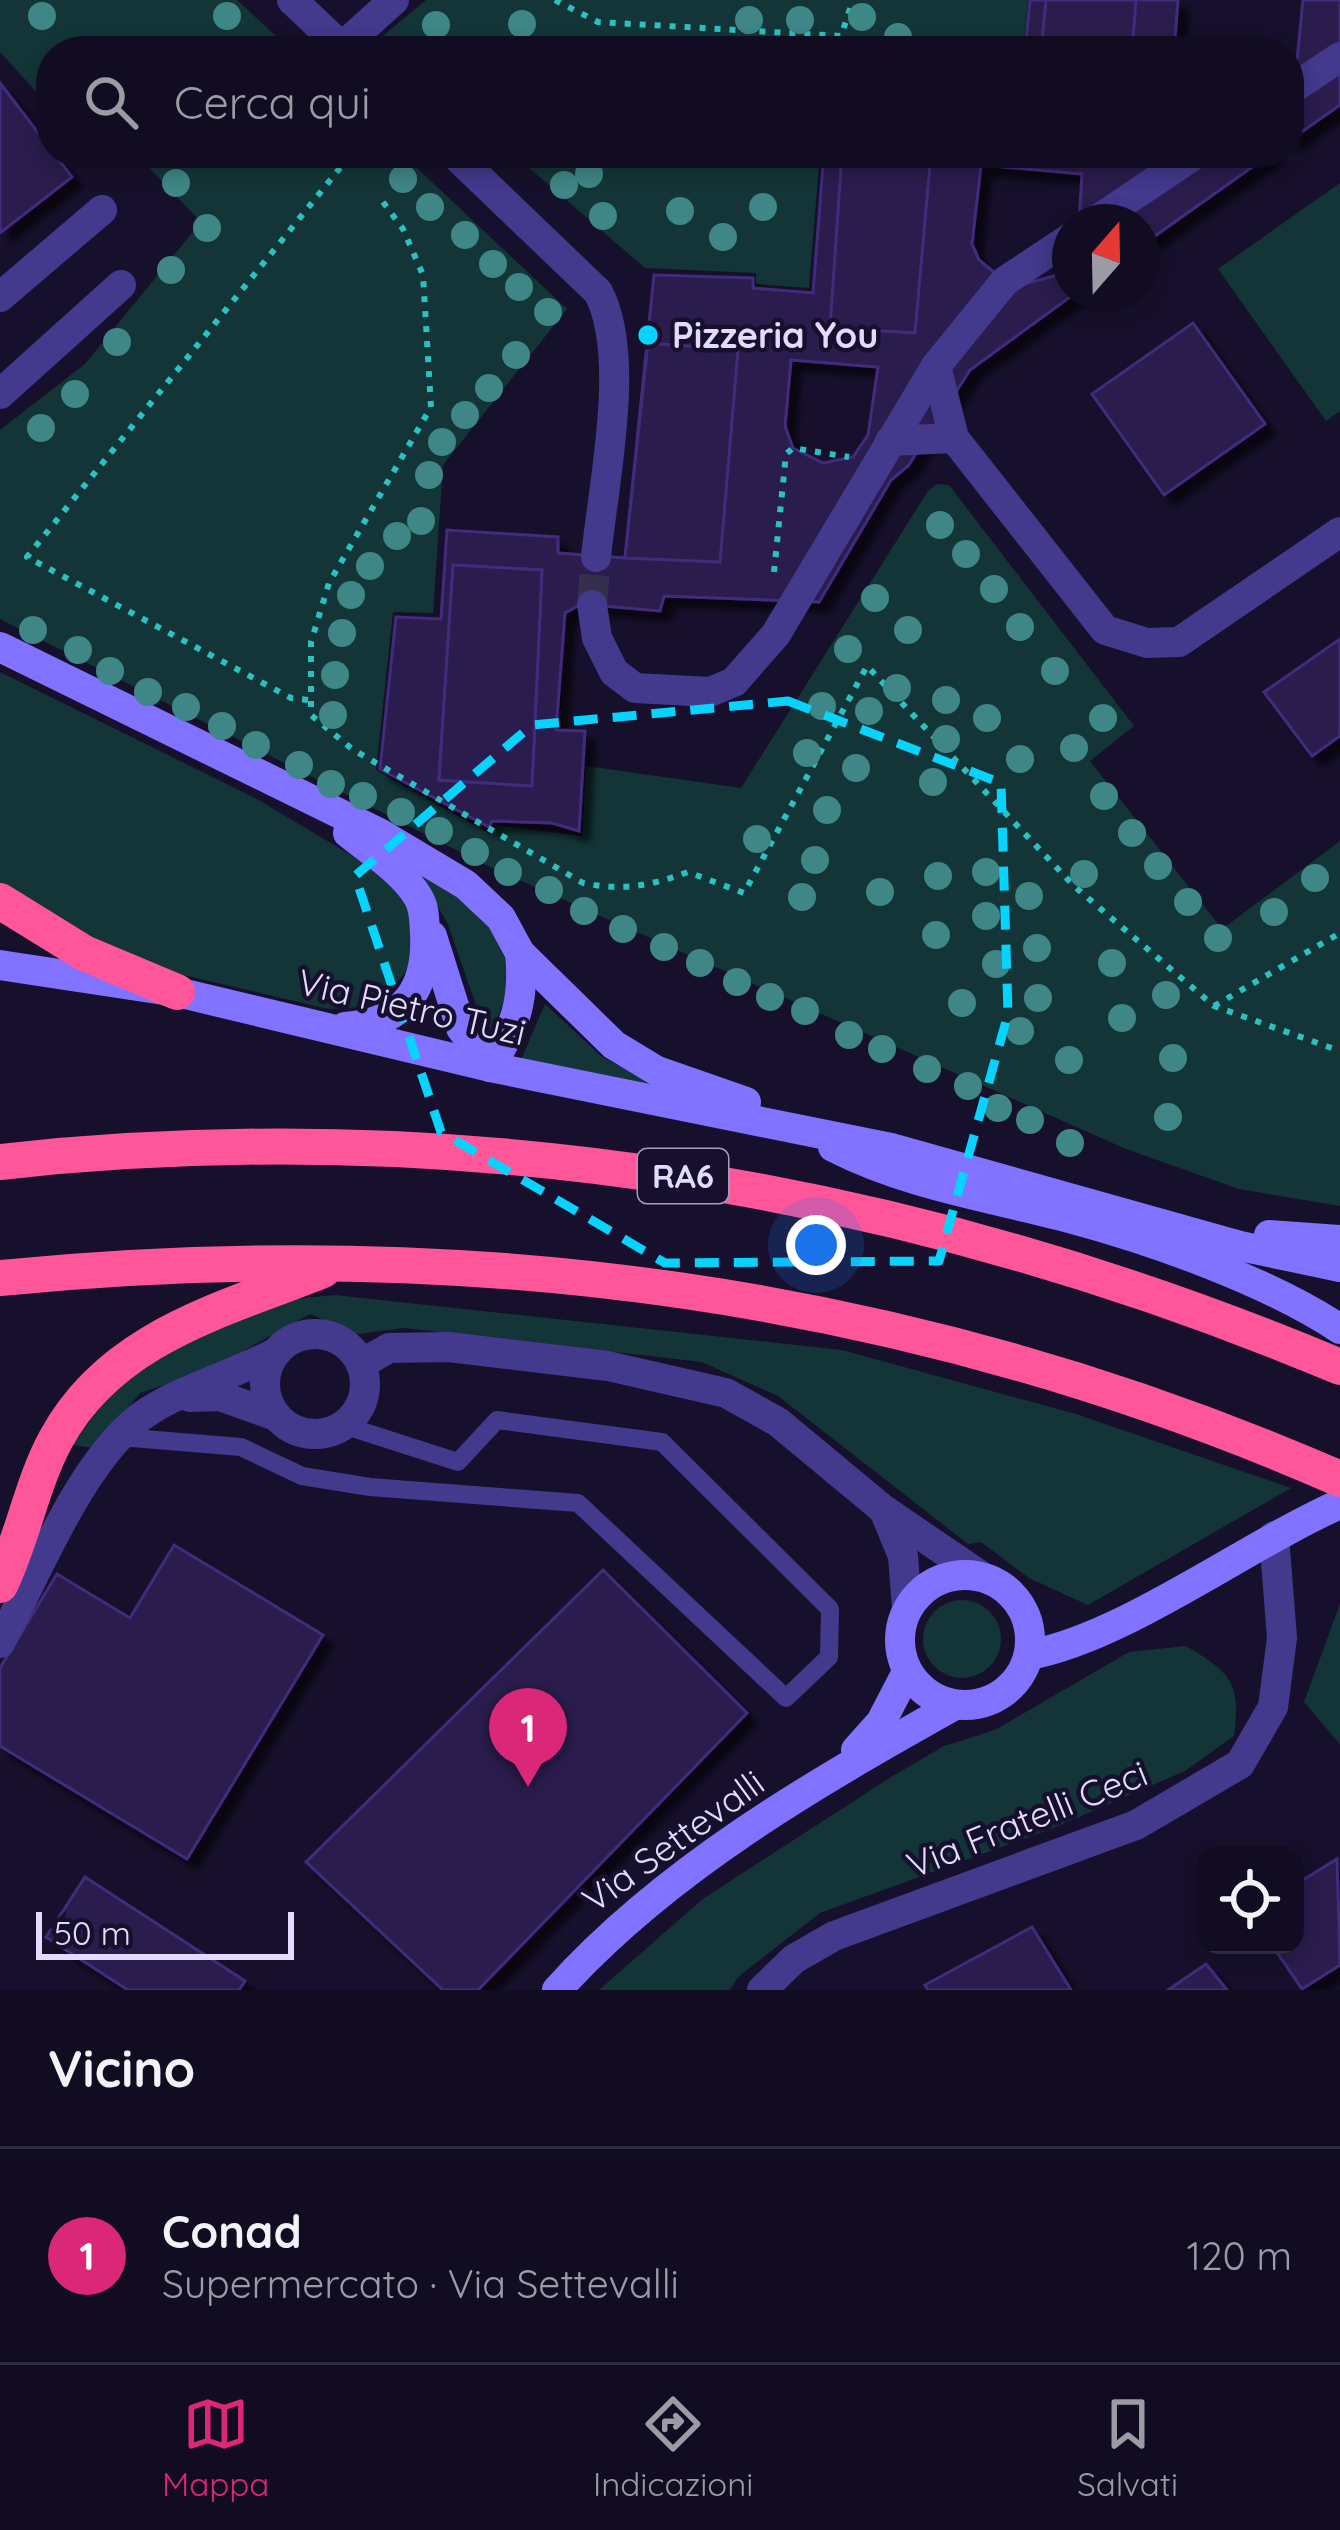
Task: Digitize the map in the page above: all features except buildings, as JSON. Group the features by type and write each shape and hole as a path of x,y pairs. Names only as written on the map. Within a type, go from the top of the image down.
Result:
{"highway":[{"path":"0,901 84,952 177,992"},
{"name":"RA6","path":"0,1162 89,1152 258,1144 398,1146 527,1156 747,1186 952,1231 1039,1257 1183,1305 1340,1367"},
{"path":"0,1151 89,1152"},
{"path":"0,1278 219,1262 344,1262 522,1269 670,1285 809,1309 1005,1356 1209,1426 1340,1479"},
{"path":"5,1575 57,1437 92,1390 161,1334 344,1262"},
{"path":"0,1501 5,1575"}],"main road":[{"path":"0,647 380,833 466,885 501,918 520,953 614,1045 657,1071 715,1094 841,1124 1027,1185"},
{"path":"301,796 399,874 424,913 461,1028 490,1066 516,1025 524,992 520,953"},
{"path":"327,1028 374,1025 398,1012 422,977 424,913"},
{"name":"Via Pietro Tuzi","path":"0,965 177,992 490,1066 890,1148 1240,1246 1340,1268"},
{"name":"Via Pietro Tuzi","path":"806,1134 882,1172 1075,1220 1231,1275 1340,1329"},
{"path":"1089,1202 1294,1239 1340,1240"},
{"path":"1283,1531 1340,1462"},
{"path":"1023,1610 1029,1655 1058,1650 1340,1504"},
{"path":"955,1705 920,1687 907,1672 899,1640 907,1608 939,1580 981,1576 998,1583 1023,1610 1061,1624 1101,1628"},
{"name":"Via Settevalli","path":"556,1990 609,1932 844,1764 955,1705 993,1699 1009,1689 1029,1655"},
{"name":"Via Settevalli","path":"844,1764 880,1722 907,1672"}],"street":[{"path":"292,0 330,36"},
{"path":"357,36 394,0"},
{"path":"1304,81 1340,57"},
{"path":"469,168 598,292 609,312 614,335 596,557"},
{"path":"1121,204 1175,168"},
{"path":"0,297 102,210"},
{"path":"592,605 598,638 614,672 635,688 710,692 734,682 776,634 936,366 1005,281 1052,250"},
{"path":"0,394 121,285"},
{"path":"936,366 954,438 1105,630 1147,644 1179,642 1340,532"},
{"path":"890,442 954,438"},
{"path":"0,1643 100,1461 151,1409 304,1335 321,1334 352,1349 362,1364 364,1395 343,1425 319,1434 303,1433 276,1416 220,1396 184,1397"},
{"path":"362,1364 389,1348 448,1347 675,1378 726,1393 778,1421 884,1510 981,1576"},
{"path":"275,1353 265,1385 276,1416"},
{"path":"884,1510 903,1556 907,1608"},
{"name":"Via Fratelli Ceci","path":"762,1990 794,1959 834,1936 1136,1825 1240,1764 1273,1707 1282,1638 1283,1531"}],"lane":[{"path":"120,1437 241,1448 302,1476 370,1487 578,1502 786,1698 829,1657 830,1610 662,1442 496,1420 458,1462 343,1425"}],"path":[{"path":"554,0 598,22 841,36 853,0"},
{"path":"308,700 291,698 27,556 340,168"},
{"path":"383,202 403,229 423,275 431,407 329,583 311,642 311,715 352,749 583,883 615,890 649,886 688,872 745,893 867,666 1074,886 1214,1006 1340,1051"},
{"path":"774,573 786,454 793,448 853,457"},
{"path":"1214,1006 1340,933"}],"highlighted area":[{"path":"788,701 1001,783 1008,1014 939,1261 665,1263 441,1132 355,876 532,725"}],"green space":[{"path":"0,0 237,0 276,36 36,36 36,92 0,52"},
{"path":"426,0 1028,0 1024,36 383,36"},
{"path":"149,168 417,168 567,309 443,465 433,613 393,612 376,770 490,834 495,825 582,836 586,766 741,788 928,491 937,484 949,485 1134,726 1090,761 1222,929 1340,841 1340,1206 1239,1189 1126,1149 490,867 0,619 0,430 85,364 201,222"},
{"path":"529,168 819,168 809,288 756,284 756,273 645,268"},
{"path":"1340,183 1340,411 1326,421 1218,269"},
{"path":"0,672 257,799 381,873 412,914 415,936 408,969 385,997 364,1007 328,1009 162,970 111,950 0,887"},
{"path":"428,869 502,938 512,981 492,1031 484,1028 447,922 419,875"},
{"path":"545,1004 601,1056 650,1083 650,1091 521,1060"},
{"path":"335,1295 842,1350 1076,1414 1291,1488 1088,1605 1029,1578 981,1542 968,1544 778,1396 702,1362 404,1328 358,1334 310,1314 205,1372 140,1393 95,1448 72,1445 120,1381 212,1327 283,1300"},
{"path":"962,1600 989,1612 1001,1639 989,1666 962,1678 935,1666 923,1639 935,1612"},
{"path":"1340,1604 1340,1744 1304,1702"},
{"path":"1186,1646 1230,1681 1236,1718 1234,1736 1185,1771 1051,1829 820,1913 738,1977 730,1990 599,1990 704,1898 891,1777 944,1746 995,1730 1129,1652"}],"tunnel":[{"path":"592,605 596,557"}],"place":[{"name":"Pizzeria You","path":"648,335"},
{"name":"Conad","path":"528,1787"}]}
